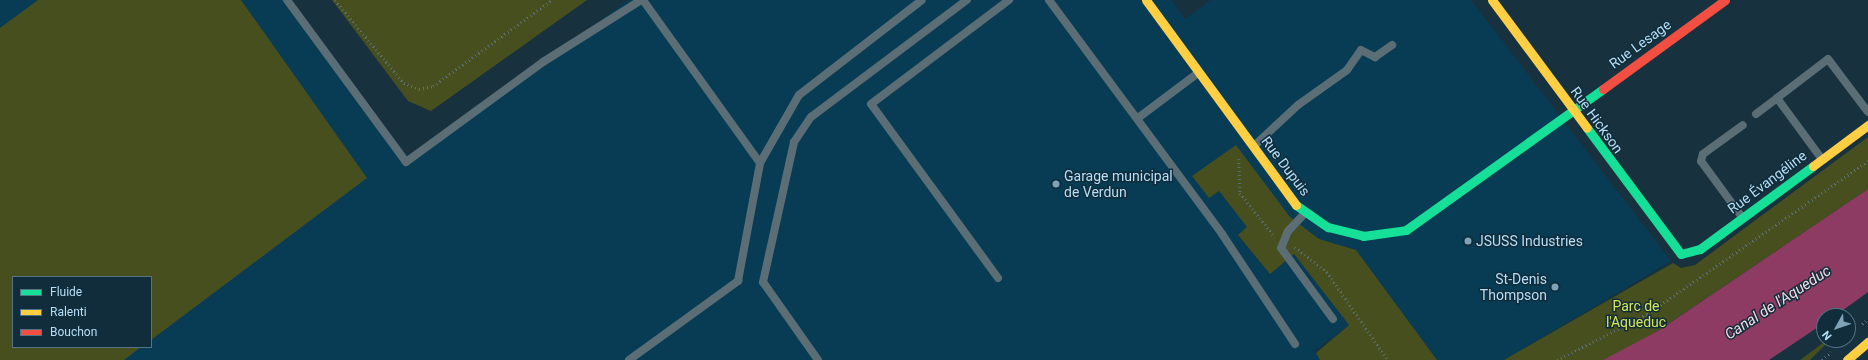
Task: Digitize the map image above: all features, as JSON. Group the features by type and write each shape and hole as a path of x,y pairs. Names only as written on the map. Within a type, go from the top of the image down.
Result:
{"street":[{"name":"Rue Dupuis","path":"1146,0 1288,195 1305,213 1328,227 1351,235 1383,235 1406,230 1440,209 1573,111"},
{"name":"Rue Hickson","path":"1492,0 1680,254"},
{"name":"Rue Lesage","path":"1573,111 1724,0"},
{"name":"Rue Évangéline","path":"1680,254 1693,253 1743,218 1868,124"},
{"path":"1847,360 1868,342"}],"lane":[{"path":"287,0 406,162 543,62 642,0 760,163"},
{"path":"629,360 738,282 760,163 799,95 922,0"},
{"path":"818,360 763,282 794,142 811,117 967,0"},
{"path":"998,278 871,104 1009,0"},
{"path":"1049,0 1138,118 1222,234 1295,344"},
{"path":"1254,147 1298,105 1346,70 1360,50 1375,57 1392,45"},
{"path":"1756,114 1828,59 1868,112"},
{"path":"1138,118 1199,72"},
{"path":"1777,98 1822,159"},
{"path":"1743,125 1703,154 1701,161 1743,218"},
{"path":"1305,213 1282,241 1281,248 1289,262 1334,319"}],"path":[{"path":"335,0 404,83 419,89 433,86 552,0"},
{"path":"1239,153 1240,193 1266,229 1282,241 1318,262 1388,360"},
{"path":"1557,360 1647,314 1868,161"}],"shaded area":[{"path":"0,0 292,0 406,162 628,0 1171,0 1185,19 1211,0 1471,0 1671,261 1504,360 1437,360 1356,250 1319,239 1301,227 1281,207 1218,191 1248,227 1238,236 1270,274 1294,254 1349,325 1314,351 1320,360 0,360"}],"green space":[{"path":"38,0 241,0 367,178 152,339 152,276 12,276 12,348 140,348 124,360 0,360 0,28"},
{"path":"332,0 587,0 431,111 408,101"},
{"name":"Parc de l'Aqueduc","path":"1868,137 1868,189 1643,341 1603,360 1504,360 1673,263 1681,268 1695,265"},
{"path":"1236,145 1290,217 1319,239 1356,250 1437,360 1320,360 1316,353 1349,325 1294,254 1270,274 1238,235 1247,227 1219,191 1209,198 1192,176"},
{"path":"1816,348 1822,348 1810,360 1800,360"}],"water":[{"name":"Canal de l'Aqueduc","path":"1868,189 1868,292 1846,308 1816,308 1816,328 1769,360 1603,360 1658,331"}],"traffic: fast":[{"path":"1296,205 1328,227 1363,236 1406,230 1603,89"},
{"path":"1587,128 1681,254 1700,249 1813,166"}],"traffic: slow":[{"path":"1146,0 1296,205"},
{"path":"1492,0 1587,128"},
{"path":"1813,166 1868,125"},
{"path":"1847,360 1868,342"}],"traffic: jam":[{"path":"1603,89 1725,0"}],"place":[{"name":"Garage municipal de Verdun","path":"1056,184"},
{"name":"JSUSS Industries","path":"1468,241"},
{"name":"St-Denis Thompson","path":"1555,287"}]}
